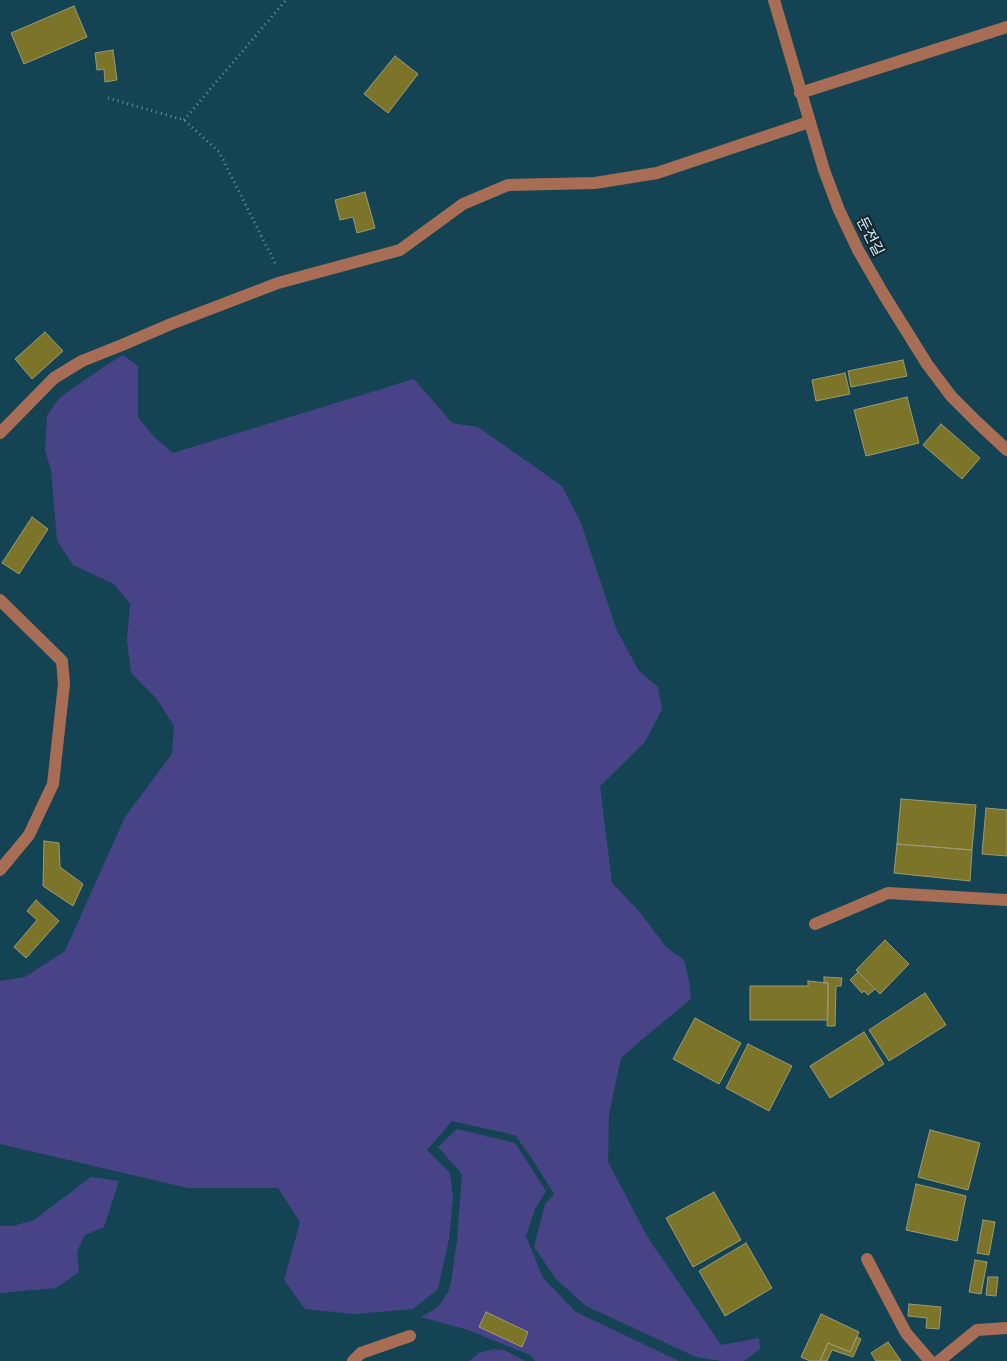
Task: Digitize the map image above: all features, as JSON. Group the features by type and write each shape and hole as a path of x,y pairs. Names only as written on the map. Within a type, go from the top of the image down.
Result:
{"street":[{"name":"둔전길","path":"774,0 824,170 839,210 858,250 927,364 951,396 1007,450"},
{"path":"800,93 1007,27"},
{"path":"0,433 54,378 82,360 284,282 400,250 463,204 508,185 595,183 657,174 809,122"},
{"path":"0,600 62,661 64,684 53,784 29,835 0,870"},
{"path":"815,924 888,893 1007,900"},
{"path":"867,1259 906,1333 930,1361"},
{"path":"939,1361 977,1330 1007,1328"},
{"path":"354,1361 361,1353 410,1336"}],"path":[{"path":"184,120 286,0"},
{"path":"108,98 184,120 218,152 284,282"}],"shaded area":[{"path":"123,355 138,366 138,417 154,437 173,453 414,379 452,423 478,427 562,486 581,523 617,631 639,671 658,687 662,709 645,742 600,786 612,883 639,911 666,947 684,960 691,999 621,1058 609,1114 608,1162 647,1236 721,1345 759,1338 760,1349 744,1361 722,1361 696,1357 586,1306 556,1279 534,1247 545,1204 554,1194 515,1135 452,1121 427,1150 450,1173 453,1198 449,1239 438,1289 413,1309 354,1314 305,1309 284,1280 300,1222 278,1188 188,1188 0,1144 0,981 25,977 65,951 125,817 172,754 174,726 157,699 131,673 127,640 130,604 114,584 73,565 57,540 51,470 45,451 47,416 57,401"},
{"path":"457,1129 515,1143 546,1191 535,1209 526,1236 543,1278 576,1312 679,1361 535,1361 530,1355 468,1330 421,1317 438,1307 448,1292 451,1282 457,1241 462,1174 438,1147"},
{"path":"91,1177 119,1181 104,1227 85,1235 77,1251 79,1272 56,1288 0,1293 0,1226 13,1226 34,1220"},
{"path":"493,1349 504,1350 525,1361 469,1361 479,1353"}],"building":[{"path":"74,6 87,37 24,64 11,33"},
{"path":"113,50 117,80 105,82 104,69 97,70 95,53"},
{"path":"395,56 418,74 388,113 364,94"},
{"path":"365,192 375,228 357,233 353,217 340,220 335,200"},
{"path":"45,332 63,351 32,379 15,359"},
{"path":"903,360 907,376 851,387 848,371"},
{"path":"845,373 850,394 816,401 812,380"},
{"path":"907,397 919,443 866,456 854,410"},
{"path":"941,424 980,458 962,479 923,445"},
{"path":"32,517 48,529 19,574 2,563"},
{"path":"901,799 976,805 972,850 897,844"},
{"path":"986,808 1007,810 1007,856 982,854"},
{"path":"44,841 59,843 60,867 83,884 73,906 43,886"},
{"path":"897,844 972,850 970,881 894,873"},
{"path":"36,900 59,921 26,958 14,947 37,920 27,911"},
{"path":"885,940 909,964 880,994 856,970"},
{"path":"858,972 875,989 868,995 864,991 862,993 850,980"},
{"path":"824,977 842,978 841,986 836,986 835,1026 827,1026 828,983 824,983"},
{"path":"808,981 828,983 828,1020 750,1020 750,986 808,986"},
{"path":"925,993 946,1025 889,1061 869,1030"},
{"path":"695,1018 741,1043 719,1084 673,1059"},
{"path":"864,1032 884,1064 830,1098 810,1066"},
{"path":"748,1044 792,1066 769,1111 726,1088"},
{"path":"930,1130 980,1143 968,1190 918,1177"},
{"path":"916,1184 966,1196 957,1241 906,1230"},
{"path":"714,1192 741,1240 693,1267 666,1218"},
{"path":"983,1220 995,1222 989,1255 977,1253"},
{"path":"746,1243 772,1288 725,1316 699,1271"},
{"path":"975,1260 987,1262 981,1294 969,1292"},
{"path":"988,1277 998,1277 996,1296 986,1295"},
{"path":"909,1304 941,1307 939,1329 926,1328 927,1318 908,1316"},
{"path":"486,1312 528,1332 522,1347 479,1327"},
{"path":"821,1314 859,1332 850,1352 828,1343 820,1361 810,1361 801,1357"},
{"path":"857,1337 861,1339 853,1357 832,1350 827,1361 820,1361 828,1343 850,1352"},
{"path":"888,1342 901,1361 876,1361 871,1353"}]}
